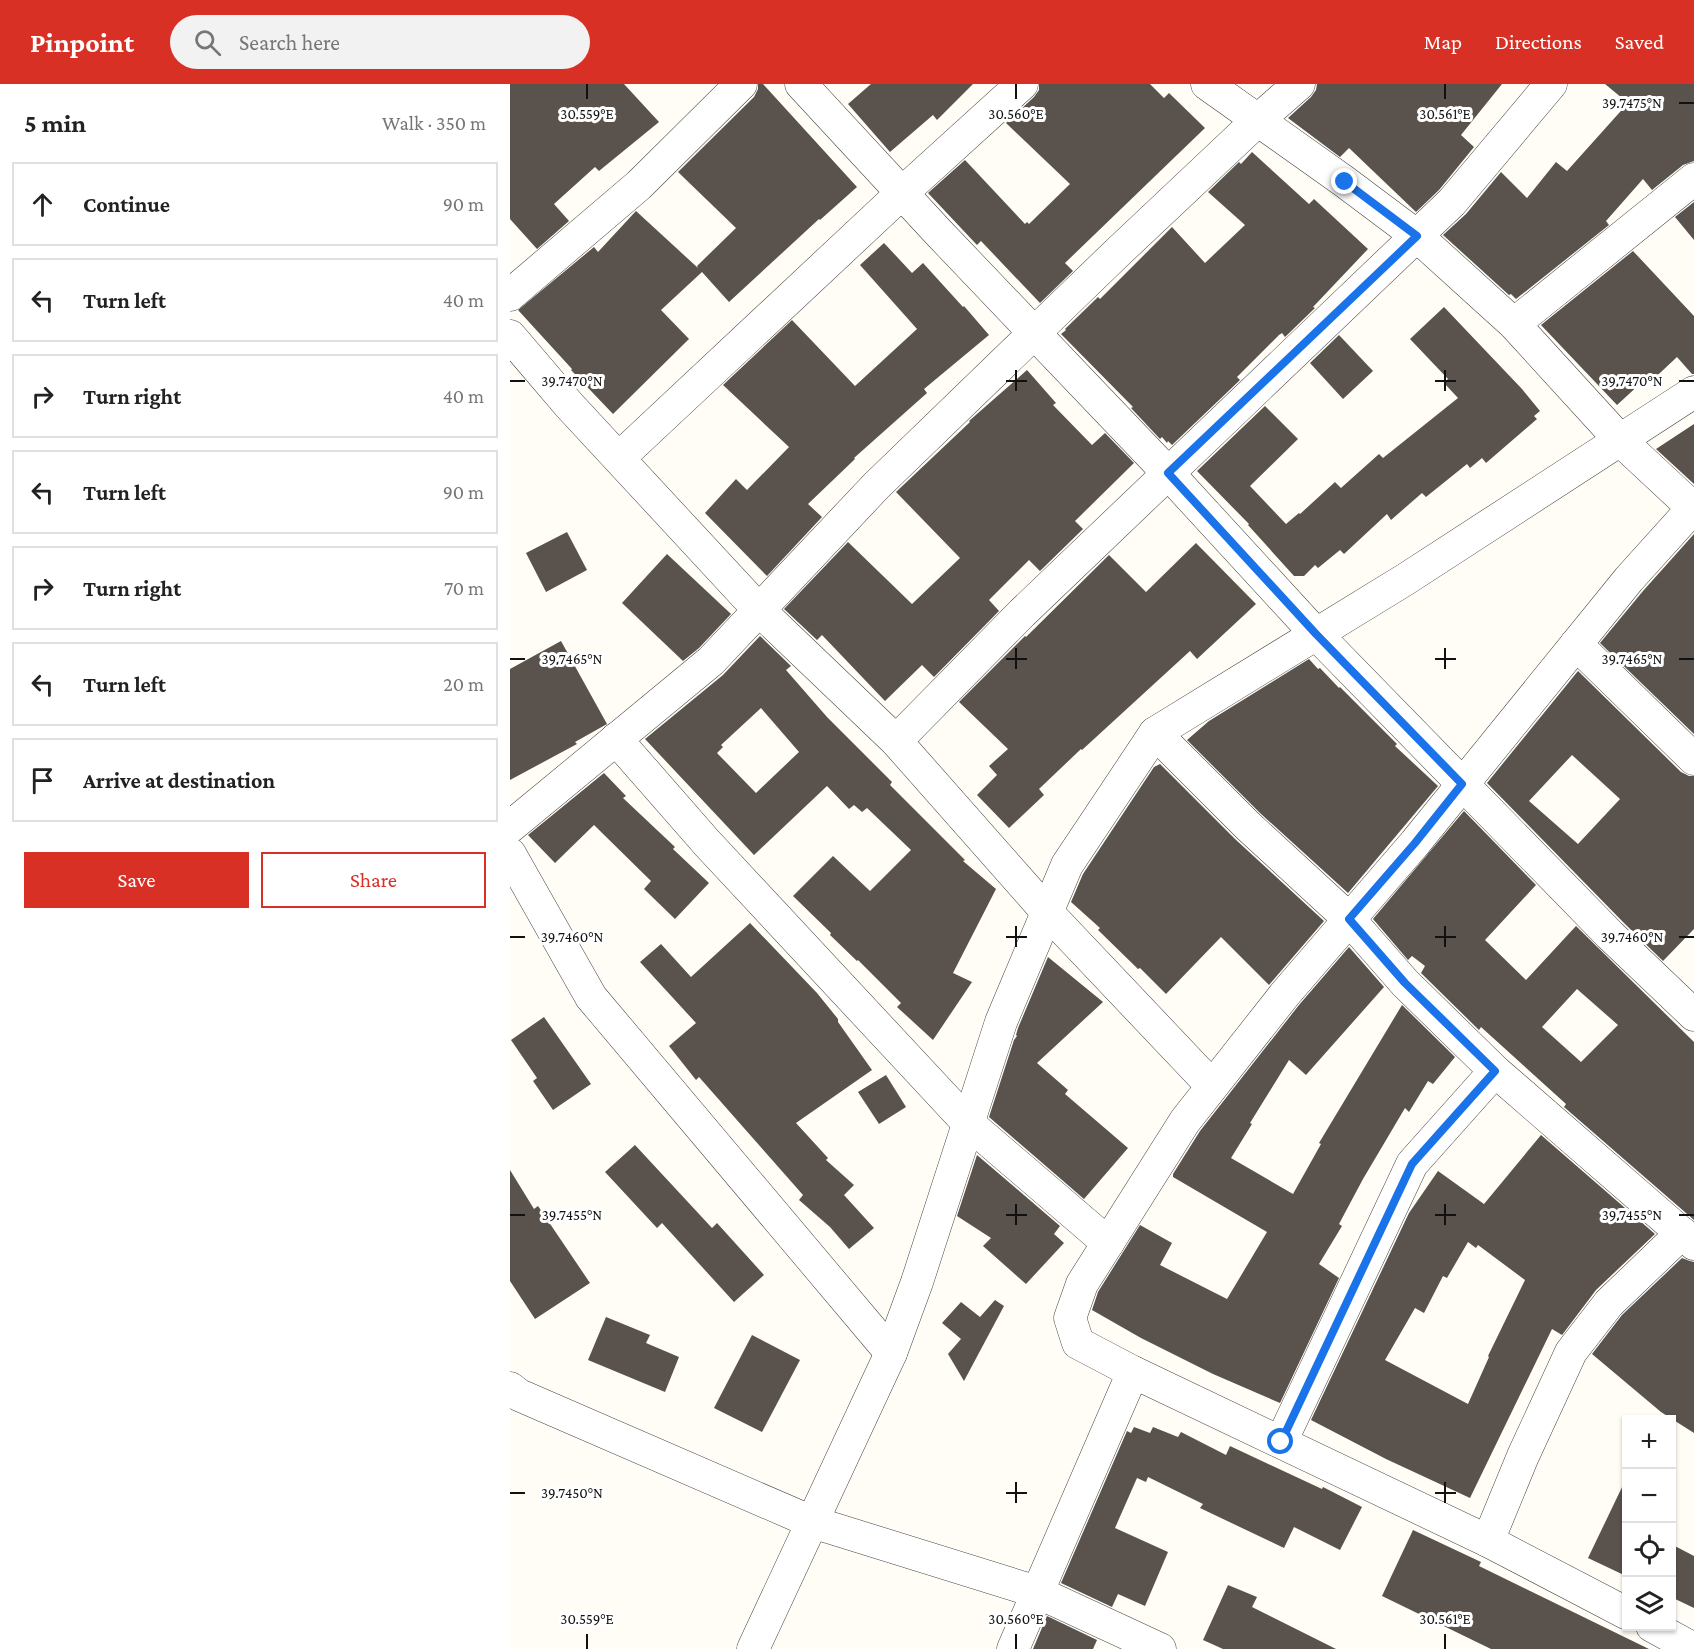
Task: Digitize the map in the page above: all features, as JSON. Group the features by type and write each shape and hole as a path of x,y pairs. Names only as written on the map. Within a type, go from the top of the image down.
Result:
{"street":[{"path":"510,295 639,185 741,84"},
{"path":"801,84 1168,473 1316,634 1610,935 1694,1015"},
{"path":"619,458 1022,84"},
{"path":"1207,84 1417,236 1514,324 1620,440 1693,509 1629,579 1415,843 1285,994 1185,1121 1082,1284 1070,1318 1078,1343 1133,1372 1488,1541 1622,1611"},
{"path":"510,826 711,661 876,486 1118,252 1299,84"},
{"path":"896,741 1022,613 1452,202 1551,84"},
{"path":"1514,324 1694,179"},
{"path":"510,336 569,405 759,610 896,741 1047,912 1212,1086"},
{"path":"753,1649 891,1353 917,1281 1001,1022 1067,865 1155,733 1406,579 1694,392"},
{"path":"1576,644 1694,759"},
{"path":"1155,733 1248,826 1349,919 1405,983 1495,1071 1688,1238 1609,1303 1571,1352 1523,1456 1488,1541"},
{"path":"616,739 707,843 968,1123 1108,1243"},
{"path":"510,854 591,997 891,1353"},
{"path":"1281,1442 1412,1164 1495,1071"},
{"path":"1013,1649 1133,1372"},
{"path":"510,1388 519,1395 812,1522 1037,1592 1160,1649"},
{"path":"1661,1631 1694,1649"}],"building":[{"path":"510,84 624,84 659,122 599,171 595,167 554,204 569,221 537,249 510,219"},
{"path":"758,84 763,84 857,187 729,302 702,272 661,310 689,339 613,414 518,310 594,247 598,252 636,211 698,268 697,266 736,228 678,172 754,97"},
{"path":"871,84 973,84 937,120 933,115 890,152 848,104"},
{"path":"1039,84 1150,84 1164,98 1169,93 1205,128 1065,263 1073,271 1040,303 981,241 977,245 928,193 965,160 1025,224 1027,222 1029,224 1070,184 1006,123 1034,97 1039,90"},
{"path":"1317,84 1502,84 1461,135 1474,147 1439,190 1416,212 1349,148 1340,157 1288,118 1311,97"},
{"path":"1605,84 1694,84 1694,161 1683,165 1652,190 1643,179 1606,221 1609,225 1516,299 1443,235 1466,214 1501,172 1527,198 1556,162 1567,171 1628,103"},
{"path":"1252,152 1309,204 1314,199 1368,249 1313,307 1315,308 1285,337 1282,333 1279,335 1237,377 1240,380 1172,445 1162,437 1160,439 1131,408 1133,407 1061,334 1098,297 1100,299 1172,227 1205,263 1245,225 1208,192"},
{"path":"1694,202 1694,240 1675,217"},
{"path":"884,243 912,273 923,263 989,335 924,389 927,393 854,458 808,504 822,517 767,576 705,513 736,479 747,490 789,447 723,385 792,320 855,386 917,329 860,265"},
{"path":"1633,251 1694,316 1694,374 1677,357 1645,387 1641,383 1617,405 1541,325"},
{"path":"1444,307 1522,389 1540,411 1534,416 1537,419 1486,463 1482,458 1470,468 1467,464 1426,497 1422,493 1391,520 1387,514 1344,554 1340,550 1318,568 1315,565 1304,576 1294,576 1249,524 1197,471 1265,406 1298,439 1250,486 1286,524 1335,482 1341,488 1379,454 1383,458 1458,398 1444,383 1448,379 1410,339"},
{"path":"1339,335 1373,371 1343,399 1310,363"},
{"path":"1027,370 1056,403 1053,405 1092,445 1105,433 1134,463 1075,521 1083,529 1040,571 1029,560 989,600 999,611 934,677 922,665 885,701 822,635 817,640 784,609 848,542 912,604 960,558 896,492 969,421"},
{"path":"1694,424 1694,484 1656,449"},
{"path":"567,532 587,570 546,592 526,553"},
{"path":"1694,534 1694,734 1600,643"},
{"path":"1196,543 1256,604 1197,659 1190,651 1081,749 1039,789 1044,795 1009,828 977,795 997,775 989,766 1008,749 959,702 1109,555 1146,592"},
{"path":"667,554 731,614 699,648 683,661 622,603"},
{"path":"760,636 791,666 786,670 827,717 892,782 890,785 965,860 963,861 996,889 953,973 972,982 933,1040 897,1007 901,1003 793,896 833,856 870,891 911,850 867,808 862,812 854,805 849,809 827,786 754,855 645,739 723,675","holes":["761,708 799,752 756,793 717,753 723,747 721,745"]},
{"path":"561,641 607,724 575,742 577,744 510,780 510,669"},
{"path":"1309,659 1438,786 1348,893 1260,813 1187,740 1209,721"},
{"path":"1578,671 1681,772 1694,776 1694,929 1663,961 1487,783","holes":["1572,755 1620,799 1578,844 1529,801"]},
{"path":"1160,764 1235,839 1324,921 1269,985 1221,937 1166,994 1071,902 1083,874 1154,767"},
{"path":"604,773 626,796 623,798 709,883 675,919 644,889 651,881 594,825 555,863 528,835"},
{"path":"1464,811 1536,885 1485,940 1526,980 1576,926 1694,1042 1694,1220 1564,1107 1566,1104 1481,1027 1479,1030 1421,973 1425,966 1412,956 1408,960 1373,919","holes":["1577,989 1618,1025 1581,1062 1542,1027"]},
{"path":"750,923 817,993 838,1019 872,1070 796,1123 828,1158 826,1160 854,1185 844,1195 874,1228 849,1249 830,1227 799,1200 803,1195 699,1077 696,1080 669,1046 696,1023 640,962 661,944 691,977"},
{"path":"1349,947 1384,987 1306,1075 1289,1060 1231,1158 1293,1194 1321,1144 1319,1143 1402,1005 1455,1057 1433,1084 1428,1081 1409,1112 1405,1108 1339,1224 1342,1226 1319,1264 1339,1278 1280,1403 1213,1374 1141,1338 1092,1310 1098,1292 1140,1225 1172,1243 1160,1265 1227,1299 1267,1232 1173,1177 1173,1174 1200,1131 1299,1005"},
{"path":"1048,957 1103,1002 1037,1063 1068,1090 1065,1094 1128,1148 1084,1199 989,1117 1018,1028"},
{"path":"544,1017 591,1084 553,1110 533,1081 537,1078 511,1040"},
{"path":"886,1075 906,1107 879,1124 858,1092"},
{"path":"1541,1135 1655,1234 1596,1290 1562,1335 1552,1329 1470,1498 1386,1459 1311,1420 1409,1213 1438,1171 1484,1204","holes":["1468,1242 1476,1248 1478,1245 1525,1280 1488,1356 1468,1404 1385,1360 1415,1308 1424,1313 1443,1276 1447,1278"]},
{"path":"635,1145 712,1228 717,1223 764,1275 734,1302 662,1223 657,1228 605,1172"},
{"path":"977,1155 1060,1226 1054,1234 1064,1243 1026,1284 983,1246 991,1238 957,1216"},
{"path":"510,1170 534,1209 538,1206 590,1283 535,1319 510,1281"},
{"path":"1682,1258 1694,1262 1694,1433 1676,1422 1676,1415 1666,1415 1661,1412 1592,1354 1622,1315"},
{"path":"995,1300 1004,1306 964,1381 948,1354 961,1339 942,1323 961,1302 980,1317"},
{"path":"606,1317 650,1335 646,1343 679,1357 665,1392 588,1360"},
{"path":"752,1335 800,1360 762,1432 714,1408"},
{"path":"1134,1427 1150,1433 1153,1427 1178,1437 1181,1432 1226,1455 1230,1446 1362,1507 1340,1550 1294,1527 1284,1548 1200,1508 1203,1504 1148,1477 1146,1482 1137,1478 1115,1528 1168,1552 1145,1606 1118,1594 1112,1607 1061,1583 1127,1431 1131,1433"},
{"path":"1622,1487 1622,1574 1588,1558"},
{"path":"1413,1530 1481,1562 1479,1566 1649,1649 1491,1649 1382,1596"},
{"path":"1676,1547 1694,1556 1694,1608 1676,1599"},
{"path":"1228,1585 1257,1597 1252,1607 1336,1649 1223,1649 1203,1640"},
{"path":"1047,1616 1097,1640 1093,1649 1033,1649"}],"route":[{"path":"1281,1442 1412,1164 1495,1071 1405,983 1349,919 1415,843 1462,784 1316,634 1168,473 1417,236 1345,182"}]}
